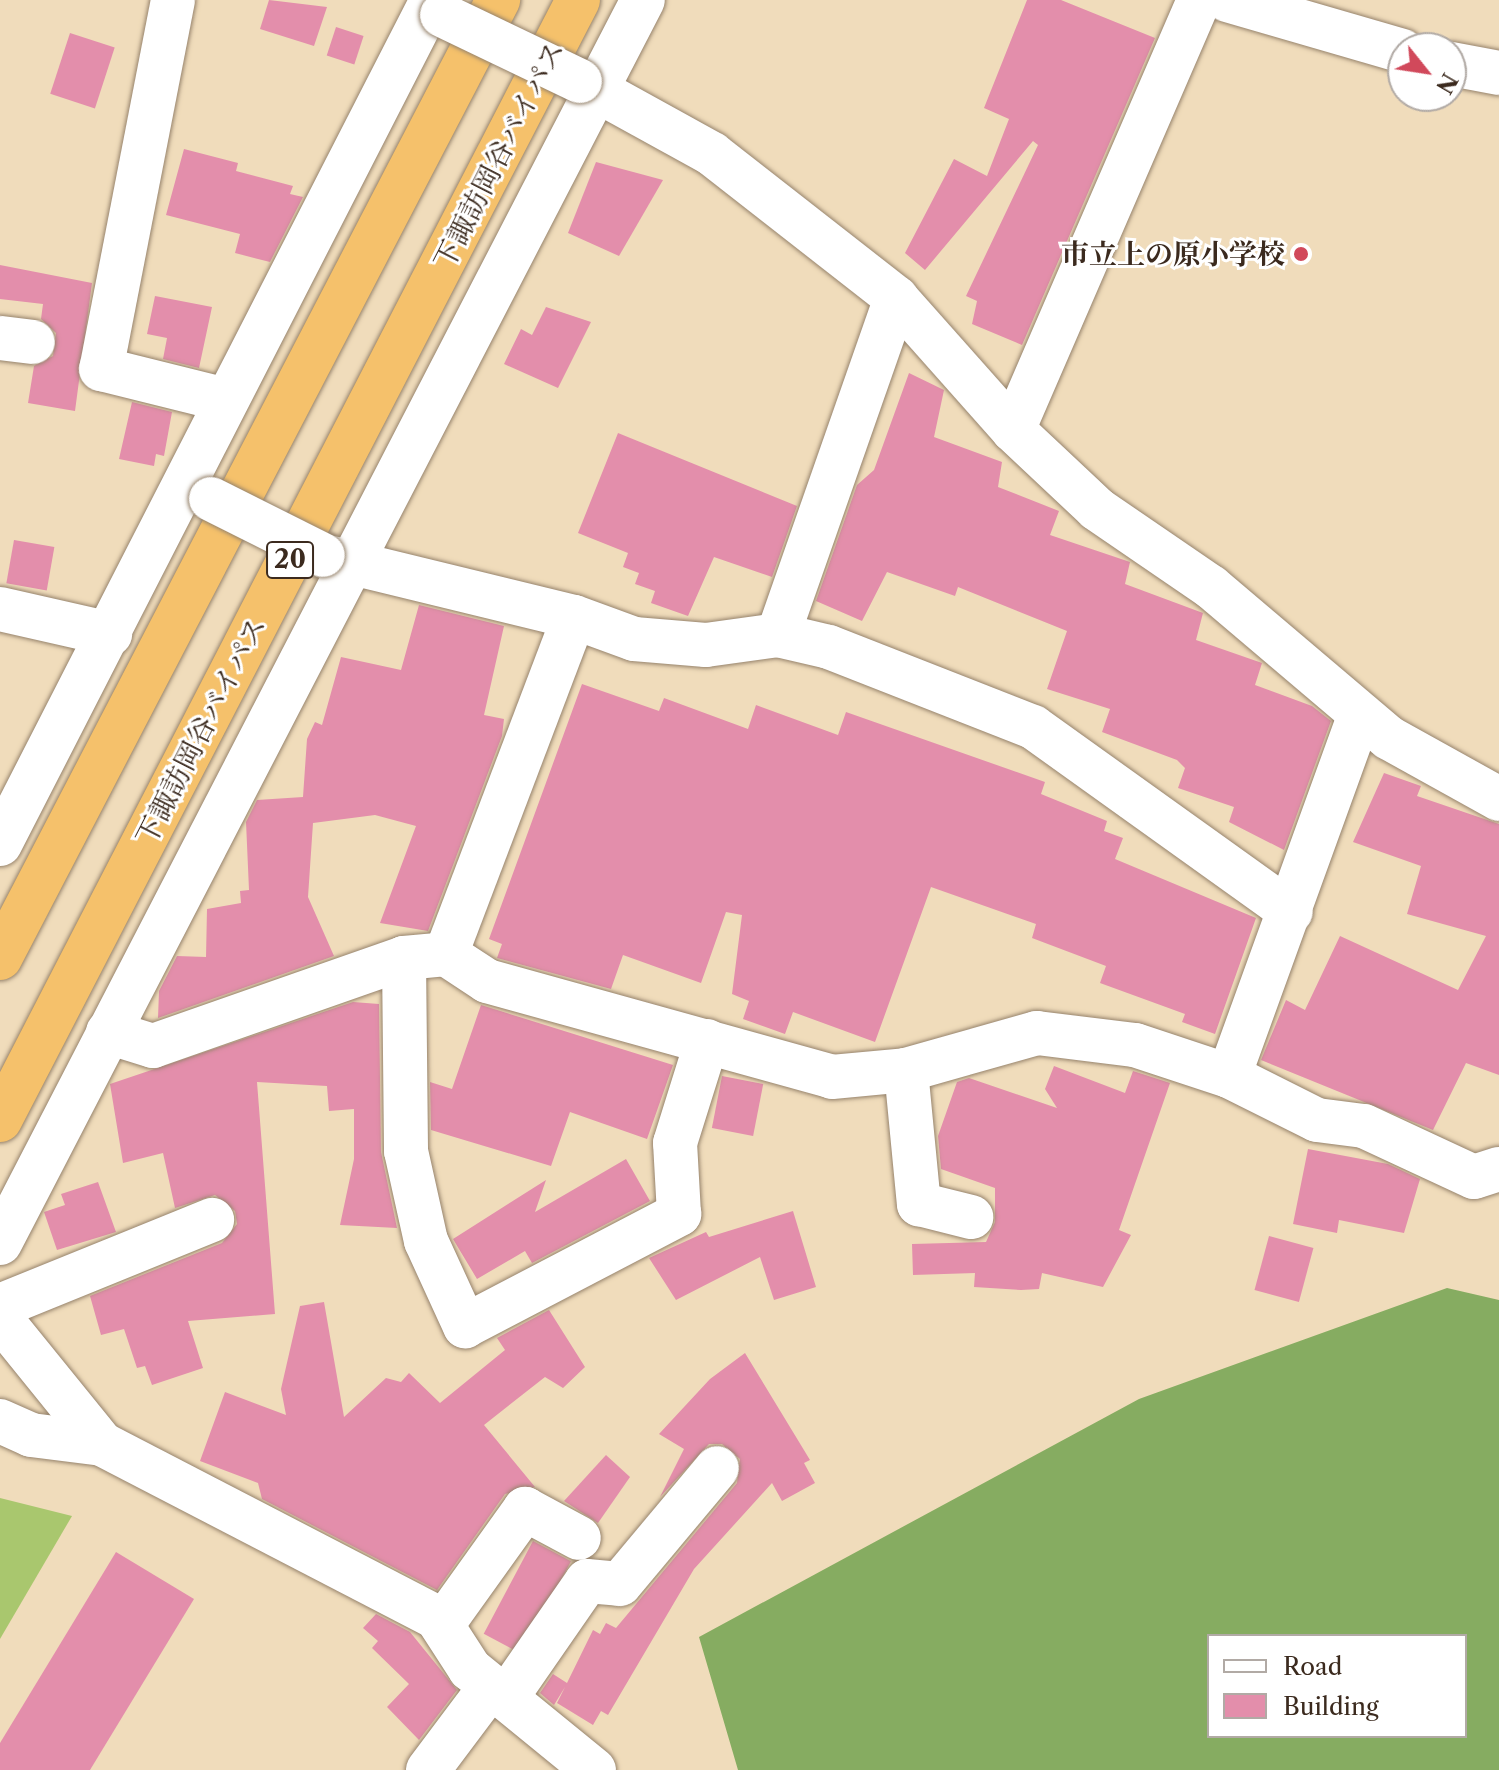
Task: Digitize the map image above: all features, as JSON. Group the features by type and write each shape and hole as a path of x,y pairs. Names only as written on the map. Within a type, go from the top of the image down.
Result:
{"highway":[{"path":"0,958 498,0"},
{"name":"下諏訪岡谷バイパス","path":"0,1120 578,0"}],"street":[{"path":"173,0 101,369 226,400"},
{"path":"0,1243 10,1197 108,1032 337,561 588,85 643,0"},
{"path":"1013,430 1199,0"},
{"path":"1227,0 1387,46"},
{"path":"0,844 110,634 196,492 226,400 428,8 588,85 712,154 896,298 1013,430 1097,509 1211,587 1360,715 1452,778 1499,799"},
{"path":"1467,67 1499,73"},
{"path":"778,635 896,298"},
{"path":"196,492 337,561 574,617 634,639 706,645 778,635 829,647 1033,727 1291,912"},
{"path":"0,609 110,634"},
{"path":"446,954 574,617"},
{"path":"1229,1076 1360,715"},
{"path":"108,1032 153,1046 404,958 446,954 487,981 832,1077 906,1070 1037,1033 1135,1045 1229,1076 1317,1120 1364,1126 1474,1177 1499,1169"},
{"path":"404,958 406,1151 426,1241 465,1326 679,1214 675,1143 707,1041"},
{"path":"906,1070 919,1204 971,1217"},
{"path":"0,1306 212,1220"},
{"path":"0,1318 102,1444"},
{"path":"0,1421 31,1435 102,1444 442,1625 470,1669 594,1770"},
{"path":"428,1770 499,1692 587,1581 620,1584 717,1468"},
{"path":"442,1625 525,1509 579,1538"}],"green space":[{"path":"1447,1288 1499,1300 1499,1770 738,1770 699,1637 1139,1399"},
{"path":"0,1498 72,1516 0,1639"}],"building":[{"path":"269,0 327,7 314,46 260,29"},
{"path":"1027,0 1061,0 1155,38 1022,345 972,324 977,301 966,296 1038,145 1033,141 925,270 905,253 954,159 987,176 1009,119 984,108"},
{"path":"336,27 364,36 354,64 327,56"},
{"path":"70,33 115,48 95,108 50,94"},
{"path":"184,149 238,163 236,171 293,186 290,194 303,197 270,262 235,253 240,234 166,215"},
{"path":"596,162 663,180 619,256 568,233"},
{"path":"0,265 92,283 75,411 28,403 34,366 53,356 56,333 41,319 43,304 0,299"},
{"path":"155,296 212,307 199,368 163,359 167,338 147,334"},
{"path":"546,307 591,322 558,388 504,364 521,329 532,335"},
{"path":"909,373 944,390 934,437 1002,462 998,487 1059,511 1050,535 1130,562 1125,584 1203,613 1196,640 1262,663 1255,685 1312,706 1331,721 1284,850 1229,822 1234,807 1178,788 1185,768 1177,760 1102,732 1110,709 1047,689 1067,631 958,587 955,596 887,572 862,621 816,601 857,485 874,470"},
{"path":"132,402 172,412 164,456 156,454 154,466 119,459"},
{"path":"618,433 797,506 772,577 714,557 688,616 651,603 655,591 635,584 639,573 623,567 628,553 578,533"},
{"path":"14,540 54,547 47,590 6,583"},
{"path":"419,605 504,626 484,715 504,719 502,736 428,931 380,923 416,826 375,815 313,823 308,897 334,956 158,1018 159,991 177,956 206,957 207,909 241,903 240,891 249,890 246,822 257,800 303,797 307,739 315,722 322,725 341,657 401,670"},
{"path":"582,684 659,711 664,698 748,729 756,705 838,735 846,712 1045,782 1041,794 1107,821 1104,831 1123,838 1115,859 1256,918 1215,1034 1182,1022 1185,1014 1100,983 1106,966 1032,938 1036,924 931,887 875,1042 793,1012 785,1034 743,1019 749,1001 732,994 742,915 726,912 701,983 623,955 611,989 497,958 502,944 489,939"},
{"path":"1384,773 1421,786 1417,796 1499,824 1499,1075 1466,1063 1433,1130 1261,1060 1286,1000 1305,1010 1340,936 1458,990 1486,936 1407,914 1421,866 1353,842"},
{"path":"353,1002 379,1004 381,1152 397,1228 340,1225 354,1159 354,1109 329,1111 327,1086 257,1082 275,1314 188,1321 203,1368 152,1385 145,1366 137,1368 124,1329 101,1335 90,1296 222,1243 237,1224 235,1211 215,1195 175,1208 163,1153 123,1163 110,1084"},
{"path":"481,1005 673,1065 647,1139 570,1112 551,1166 431,1130 430,1082 452,1089"},
{"path":"1054,1066 1125,1093 1133,1071 1170,1083 1119,1230 1131,1235 1103,1287 1042,1273 1039,1289 1021,1290 974,1287 975,1273 913,1275 912,1244 986,1242 995,1222 995,1188 941,1169 938,1136 957,1082 969,1078 1057,1108 1045,1089"},
{"path":"722,1076 763,1084 753,1136 712,1128"},
{"path":"1308,1149 1388,1164 1420,1179 1404,1233 1339,1220 1337,1233 1293,1224"},
{"path":"626,1159 650,1201 532,1263 525,1251 477,1279 453,1239 546,1180 535,1212"},
{"path":"98,1182 116,1232 57,1250 44,1212 65,1205 61,1194"},
{"path":"793,1211 816,1287 774,1300 760,1257 676,1300 649,1258 706,1232 709,1237"},
{"path":"1269,1236 1313,1248 1299,1302 1255,1290"},
{"path":"324,1302 344,1417 386,1378 401,1382 409,1373 440,1403 505,1350 497,1338 549,1310 585,1367 563,1388 545,1377 484,1425 535,1487 505,1494 437,1590 262,1499 258,1483 200,1461 225,1392 286,1415 281,1389 300,1306"},
{"path":"745,1353 810,1460 804,1463 815,1483 782,1501 772,1483 694,1569 608,1715 601,1711 593,1725 557,1703 565,1687 554,1705 540,1693 553,1674 567,1683 593,1630 600,1634 606,1623 616,1628 737,1483 740,1459 722,1444 709,1444 660,1497 684,1449 659,1434 710,1379"},
{"path":"606,1455 630,1477 598,1523 564,1501"},
{"path":"533,1541 571,1561 522,1654 484,1634"},
{"path":"116,1552 194,1599 90,1770 0,1770 0,1743"},
{"path":"376,1614 410,1632 457,1690 419,1740 387,1707 409,1684 372,1648 378,1641 363,1628"}],"place":[{"name":"市立上の原小学校","path":"1301,254"}]}
